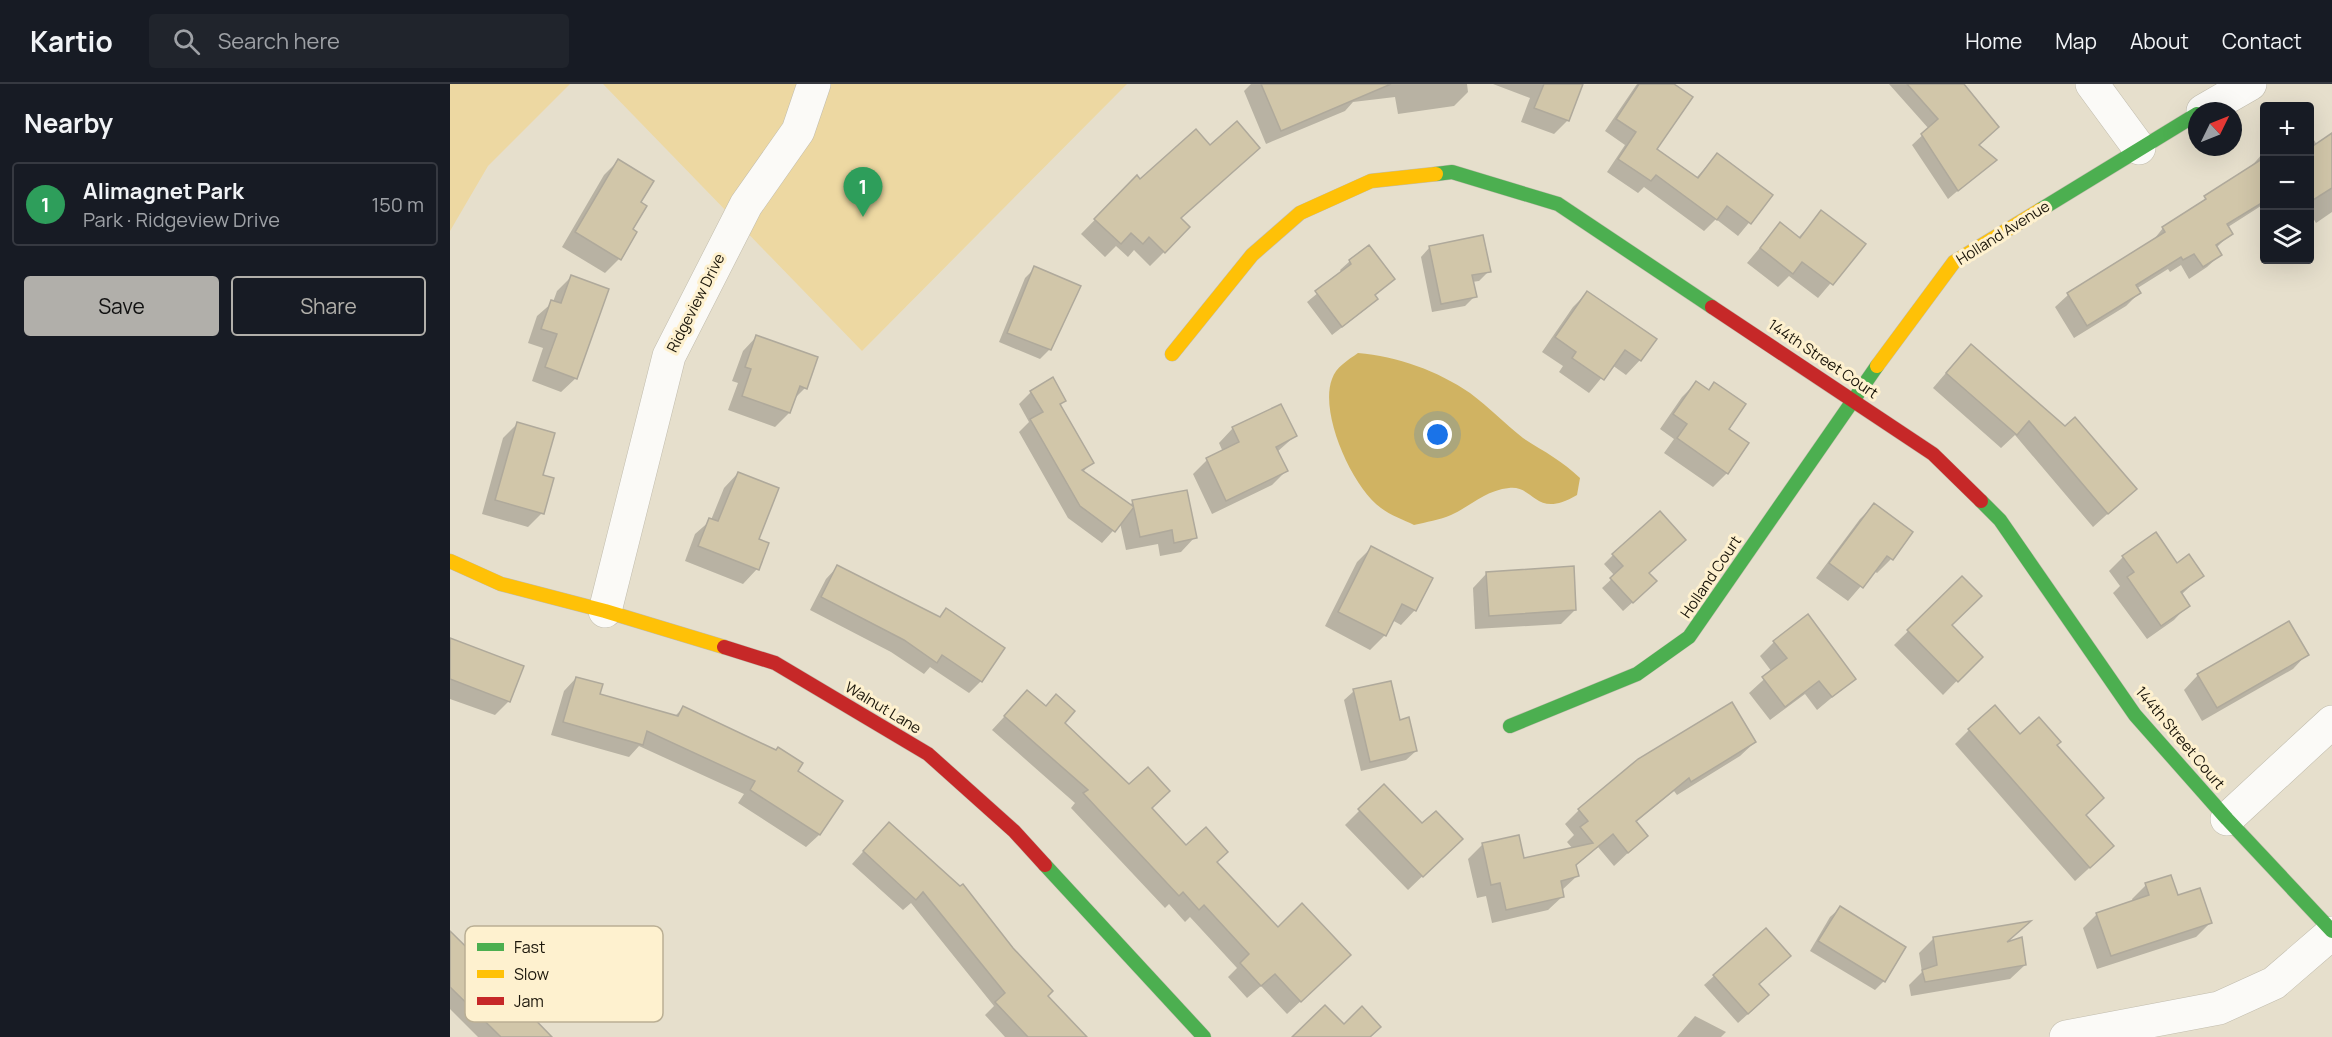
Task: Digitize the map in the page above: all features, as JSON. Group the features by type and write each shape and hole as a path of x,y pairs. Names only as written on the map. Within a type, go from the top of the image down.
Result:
{"street":[{"name":"Ridgeview Drive","path":"605,611 669,356 746,205 798,131 814,84"},
{"path":"2092,84 2139,148"},
{"path":"2219,102 2250,84"},
{"name":"Holland Avenue","path":"1852,399 1954,262 2188,119"},
{"name":"144th Street Court","path":"1172,354 1252,255 1300,213 1371,181 1452,172 1558,204 1933,454 2000,520 2135,715 2332,932"},
{"name":"Holland Court","path":"1510,726 1637,674 1689,637 1852,399"},
{"name":"Walnut Lane","path":"450,561 501,584 605,611 775,663 928,754 1014,831 1204,1037"},
{"path":"2227,819 2332,722"},
{"path":"2066,1037 2219,1008 2274,983 2332,932"}],"shaded area":[{"path":"450,84 570,84 488,166 450,231"},
{"path":"603,84 1127,84 862,351"},
{"path":"1358,353 1402,361 1431,371 1458,385 1523,438 1560,461 1580,478 1577,495 1563,502 1552,504 1537,500 1518,488 1501,489 1451,515 1414,525 1385,511 1370,498 1349,467 1334,429 1330,411 1329,393 1332,379 1343,364"}],"building":[{"path":"1261,84 1391,84 1281,131"},
{"path":"1544,84 1583,84 1569,121 1534,108"},
{"path":"1639,84 1674,84 1693,97 1657,149 1698,178 1717,153 1773,195 1751,224 1727,206 1717,220 1656,175 1651,181 1618,159 1636,132 1616,119"},
{"path":"1907,84 1964,84 1999,127 1979,145 1997,160 1958,191 1921,134 1938,119"},
{"path":"1237,121 1260,148 1181,218 1190,227 1165,253 1149,237 1143,244 1131,233 1121,244 1094,219 1137,175 1140,179 1196,129 1210,145"},
{"path":"2332,133 2332,188 2314,199 2314,156 2314,145"},
{"path":"618,159 654,181 641,202 647,206 633,229 637,232 621,260 575,232"},
{"path":"2260,160 2260,204 2227,224 2233,234 2216,245 2222,255 2203,267 2194,254 2183,260 2181,257 2136,285 2141,293 2087,326 2067,293 2165,232 2162,227 2206,199 2204,196"},
{"path":"1821,210 1866,244 1833,285 1802,262 1793,274 1760,248 1780,222 1800,238"},
{"path":"1483,235 1491,272 1472,275 1477,297 1441,304 1429,246"},
{"path":"1369,245 1395,279 1375,295 1378,299 1342,327 1315,291 1351,264 1349,260"},
{"path":"1034,266 1081,286 1051,350 1007,333"},
{"path":"571,275 609,289 577,379 545,367 557,334 541,329 551,300 561,303"},
{"path":"1587,291 1657,339 1641,361 1625,350 1604,380 1572,358 1576,352 1555,337"},
{"path":"756,335 818,357 807,389 800,386 790,413 742,396 751,369 745,367"},
{"path":"1971,344 2065,426 2075,417 2137,489 2108,514 2029,421 2017,435 1946,373"},
{"path":"1053,377 1066,401 1060,404 1094,463 1082,470 1134,507 1115,532 1080,506 1030,419 1043,412 1030,391"},
{"path":"1696,381 1709,390 1714,382 1746,404 1729,429 1749,443 1728,474 1677,438 1687,424 1673,414"},
{"path":"1281,404 1297,436 1276,447 1288,471 1226,501 1206,458 1239,442 1232,427"},
{"path":"517,422 555,433 543,475 554,478 544,514 495,500"},
{"path":"738,472 779,488 759,539 769,543 759,570 698,546 709,518 718,521"},
{"path":"1187,490 1197,538 1174,543 1172,530 1140,537 1132,500"},
{"path":"1874,503 1913,532 1893,560 1887,556 1863,588 1829,563"},
{"path":"1660,511 1686,540 1649,573 1657,581 1633,603 1610,578 1623,566 1612,554"},
{"path":"2156,532 2177,563 2189,554 2204,576 2181,592 2190,606 2161,626 2127,577 2134,572 2122,556"},
{"path":"1371,546 1433,578 1416,611 1402,604 1386,636 1338,612"},
{"path":"837,565 940,617 946,608 1005,648 982,682 942,655 937,663 904,640 821,597"},
{"path":"1574,566 1576,610 1489,616 1486,572"},
{"path":"1962,576 1982,596 1952,625 1983,657 1958,682 1907,630"},
{"path":"1808,614 1856,679 1832,697 1819,681 1785,707 1762,677 1787,658 1773,641"},
{"path":"2289,621 2309,655 2217,708 2197,674"},
{"path":"450,638 524,666 510,702 450,679"},
{"path":"576,677 603,684 600,694 678,716 683,706 776,750 778,747 803,763 798,771 843,801 820,835 750,790 755,781 647,731 643,745 563,722"},
{"path":"1391,681 1400,720 1409,717 1417,751 1370,762 1353,689"},
{"path":"1027,690 1046,706 1056,694 1075,711 1065,723 1129,784 1148,767 1170,791 1152,808 1186,845 1206,827 1228,852 1217,862 1278,927 1302,903 1351,955 1301,1002 1275,974 1261,986 1240,963 1249,954 1204,905 1199,910 1183,892 1179,896 1083,793 1088,790 1004,716"},
{"path":"1732,702 1756,742 1691,782 1689,778 1636,821 1648,836 1628,853 1613,834 1576,865 1579,876 1561,881 1564,897 1506,910 1500,883 1491,885 1482,843 1519,835 1524,858 1593,843 1580,827 1588,821 1578,809 1638,759"},
{"path":"1995,705 2020,734 2039,717 2061,742 2057,745 2104,798 2086,815 2114,846 2090,868 1968,729"},
{"path":"1384,784 1422,823 1436,811 1463,839 1423,877 1358,809"},
{"path":"889,822 960,886 963,884 1013,948 1053,991 1048,996 1087,1037 1028,1037 995,1002 1005,993 923,892 916,900 863,851"},
{"path":"2171,875 2178,895 2200,888 2212,923 2111,956 2096,913 2149,895 2145,883"},
{"path":"1840,906 1906,947 1885,982 1818,941"},
{"path":"2031,921 2007,942 2022,937 2026,965 1925,982 1922,970 1937,965 1933,937"},
{"path":"1766,928 1791,956 1759,984 1769,995 1748,1014 1713,975"},
{"path":"450,931 465,946 465,1002 450,987"},
{"path":"1325,1005 1344,1024 1362,1006 1381,1027 1370,1037 1292,1037"},
{"path":"486,1022 537,1022 552,1037 501,1037"}],"traffic: fast":[{"path":"2040,210 2188,120"},
{"path":"1436,174 1452,172 1558,204 1712,307"},
{"path":"1510,726 1637,674 1689,637 1877,366"},
{"path":"1981,501 2000,520 2135,715 2227,819 2332,931"},
{"path":"1045,865 1204,1037"}],"traffic: slow":[{"path":"1172,354 1252,255 1300,213 1371,181 1436,174"},
{"path":"1877,366 1954,262 2040,210"},
{"path":"450,561 501,584 605,611 724,647"}],"traffic: jam":[{"path":"1712,307 1933,454 1981,501"},
{"path":"724,647 775,663 928,754 1014,831 1045,865"}],"place":[{"name":"Alimagnet Park","path":"863,217"}]}
